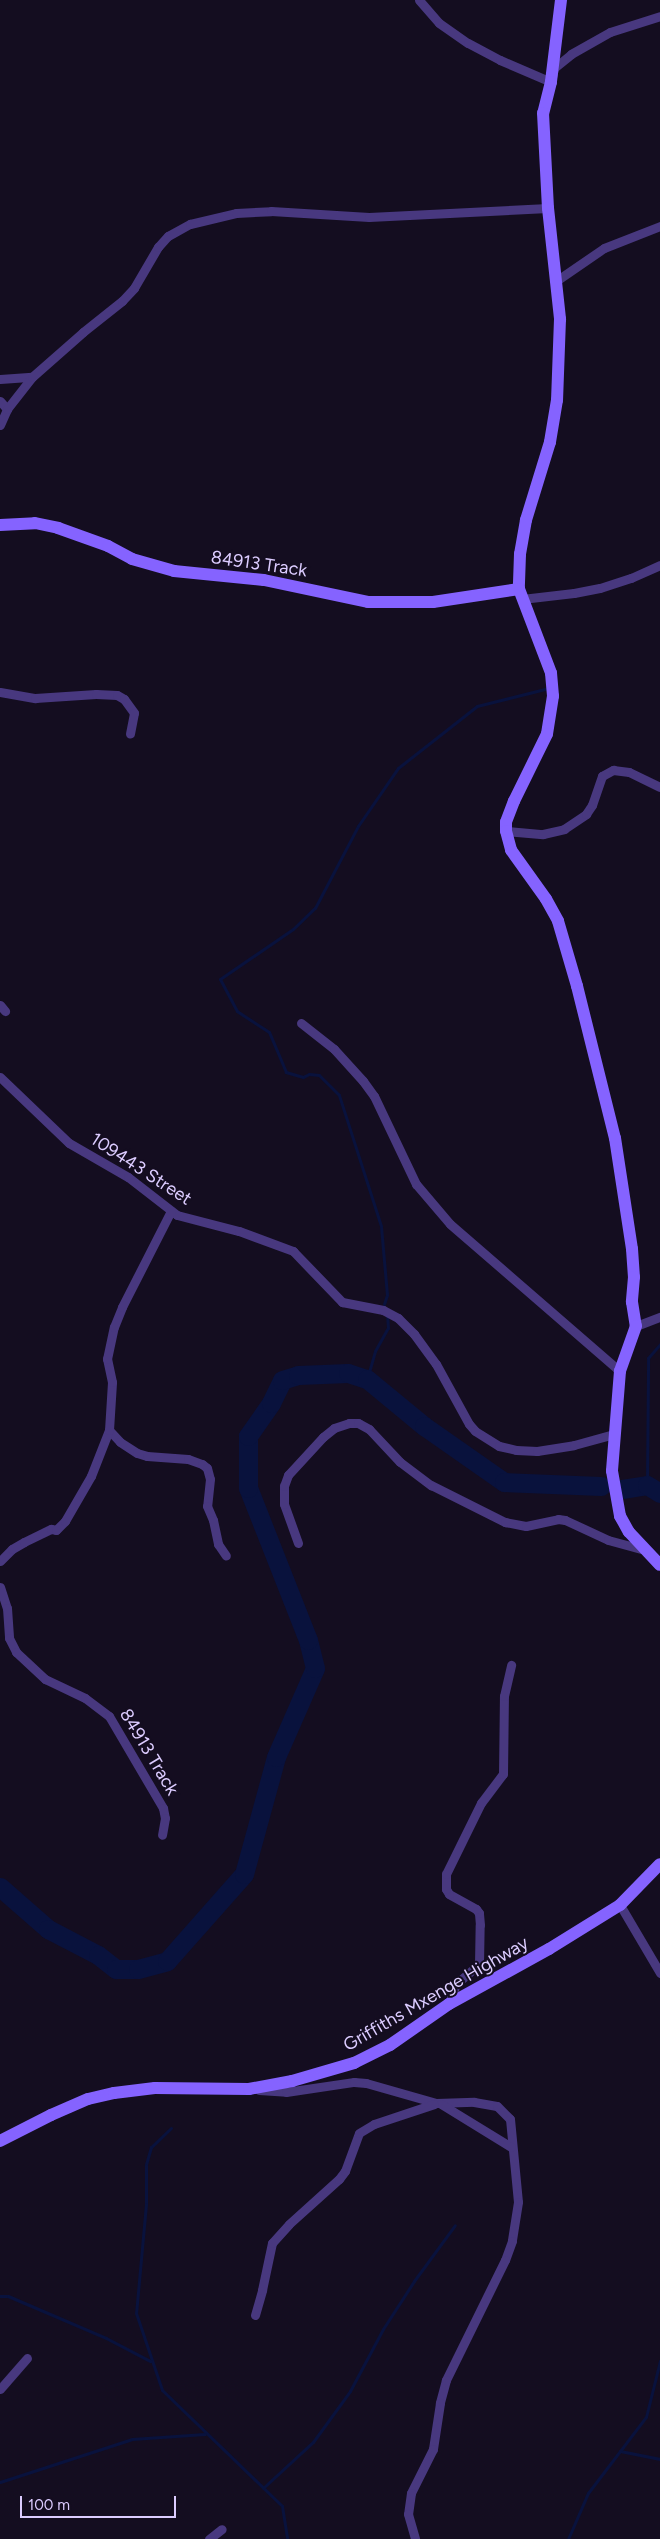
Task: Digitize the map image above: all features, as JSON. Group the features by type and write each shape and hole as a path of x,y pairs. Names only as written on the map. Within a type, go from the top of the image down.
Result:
{"street":[{"path":"419,0 432,17 461,38 500,60 550,82"},
{"path":"550,82 560,0"},
{"path":"660,16 610,32 570,54 554,68 543,113 548,208 556,281 560,346 557,400 550,442 526,520 520,554 521,594 551,673 553,696 547,734 514,801 506,822 506,831 512,850 546,899 558,921 577,986 615,1138 632,1250 634,1276 632,1302 636,1326 620,1371 612,1471 620,1516 628,1532 660,1566"},
{"path":"0,425 7,409 32,377 122,301 134,288 158,247 176,230 190,224 236,213 271,211 369,217 548,208"},
{"path":"556,281 604,248 660,226"},
{"path":"0,379 32,377"},
{"path":"0,401 7,409"},
{"name":"84913 Track","path":"3,522 35,523 58,528 108,546 132,559 174,572 264,580 368,602 433,602 521,594"},
{"path":"521,594 574,594 631,578 660,565"},
{"path":"0,692 35,698 96,694 117,695 124,699 134,713 130,734"},
{"path":"506,831 543,834 564,829 589,810 598,783 607,771 619,769 660,787"},
{"path":"301,1024 334,1049 363,1081 374,1096 416,1184 450,1224 620,1371"},
{"name":"109443 Street","path":"0,1077 69,1143 128,1178 171,1211 186,1218 238,1231 293,1251 342,1302 383,1310 398,1318 414,1334 436,1364 454,1400 469,1424 475,1431 499,1446 536,1451 574,1445 614,1434"},
{"path":"0,1560 12,1549 51,1529 56,1530 65,1521 99,1458 109,1430 112,1382 107,1359 109,1343 122,1306 171,1211"},
{"path":"636,1326 660,1317"},
{"path":"298,1543 284,1504 284,1486 288,1475 323,1437 334,1428 349,1423 358,1424 369,1429 400,1462 431,1485 505,1522 526,1526 558,1519 565,1520 608,1540 642,1549"},
{"path":"109,1430 120,1442 138,1453 147,1456 188,1459 207,1468 210,1479 206,1506 212,1520 218,1544 226,1556"},
{"name":"84913 Track","path":"0,1587 7,1608 10,1638 16,1652 45,1679 85,1698 109,1716 163,1808 164,1825 162,1835"},
{"path":"449,2004 456,1984 479,1964 480,1925 479,1913 476,1909 449,1894 446,1889 446,1874 481,1803 503,1774 504,1696 511,1665"},
{"name":"Griffiths Mxenge Highway","path":"0,2140 88,2099 114,2093 155,2088 249,2089 301,2079 354,2063 390,2044 449,2004 549,1949 620,1905 660,1864"},
{"path":"620,1905 660,1973"},
{"path":"249,2089 286,2092 354,2082 366,2083 439,2103 511,2147"},
{"path":"255,2316 272,2243 282,2230 339,2179 345,2171 359,2133 374,2124 439,2103 474,2102 497,2106 510,2119 511,2147 518,2202 512,2242 446,2380 440,2402 433,2449 415,2482 410,2498 408,2514 414,2539"},
{"path":"0,2389 27,2358"},
{"path":"209,2539 222,2529"}],"waterway":[{"path":"384,1304 387,1295 381,1226 339,1095 319,1075 309,1074 303,1077 286,1072 269,1032 237,1011 220,979 293,929 315,908 358,826 398,768 477,706 545,689"},
{"path":"367,1379 375,1351 388,1328 387,1315"},
{"path":"647,1485 648,1358 660,1344"},
{"path":"0,1887 48,1929 98,1955 116,1969 138,1969 167,1961 244,1874 276,1757 315,1668 308,1640 248,1488 248,1436 271,1403 282,1380 298,1375 348,1373 367,1379 424,1426 504,1482 601,1486"},
{"path":"622,1489 647,1485 660,1493"},
{"path":"171,2128 151,2147 146,2165 146,2204 136,2313 162,2390 282,2506 287,2539"},
{"path":"263,2488 313,2442 350,2391 383,2329 414,2281 455,2225"},
{"path":"0,2296 8,2296 106,2338 150,2361"},
{"path":"568,2539 588,2493 646,2417 660,2361"},
{"path":"0,2482 132,2439 205,2434"},
{"path":"620,2451 660,2459"}]}
